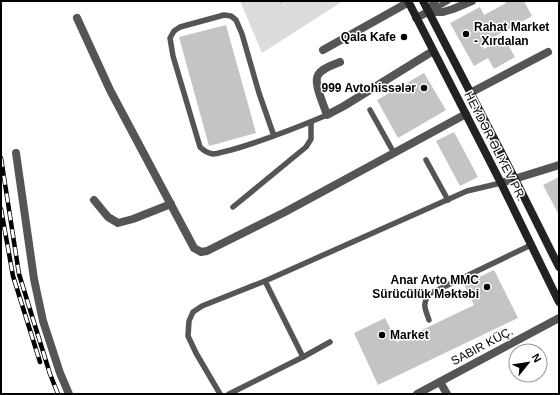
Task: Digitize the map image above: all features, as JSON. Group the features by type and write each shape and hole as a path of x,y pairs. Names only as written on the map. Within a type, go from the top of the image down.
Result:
{"main road":[{"name":"HEYDƏR ƏLIYEV PR.","path":"423,1 559,267"},
{"name":"HEYDƏR ƏLIYEV PR.","path":"408,2 501,183 559,302"}],"street":[{"path":"428,12 435,1"},
{"path":"416,18 428,12 443,12 472,1"},
{"path":"323,50 408,2"},
{"path":"77,18 110,90 194,248 201,252 206,252 285,212 466,114"},
{"path":"340,62 322,71 317,76 316,84 327,115 433,51"},
{"path":"470,93 548,52"},
{"path":"16,153 34,279 43,321 60,373 69,394"},
{"path":"501,183 559,165"},
{"path":"94,200 108,217 118,223 133,219 171,204"},
{"name":"SABIR KÜÇ.","path":"416,394 559,318"},
{"path":"440,382 447,394"}],"lane":[{"path":"428,12 448,1"},
{"path":"274,136 259,93 242,34 236,20 230,16 224,15 180,27 174,31 170,38 173,56 200,147 204,152 214,154 238,148 274,136 327,115"},
{"path":"370,110 394,153"},
{"path":"232,207 306,147 311,139 311,122"},
{"path":"426,160 448,200"},
{"path":"220,394 196,353 188,336 188,321 193,312 202,306 265,281 467,191 501,183"},
{"path":"429,320 424,302 429,294 531,245"},
{"path":"265,281 303,357"},
{"path":"229,394 330,342"}],"shaded area":[{"path":"240,1 343,1 262,53"}],"building":[{"path":"505,1 524,1 532,16 481,44 484,49 504,38 515,57 494,69 488,58 474,66 450,23 480,7 484,15 506,3"},
{"path":"226,25 256,133 209,146 179,37"},
{"path":"424,73 446,110 398,138 377,100"},
{"path":"454,132 478,177 460,186 436,141"},
{"path":"559,177 559,215 543,185"},
{"path":"494,270 518,318 378,385 354,333 385,318 397,342 474,305 464,284"}],"railway":[{"path":"1,158 19,274 50,374 58,394"},
{"path":"1,209 13,276 40,362"}],"place":[{"name":"Rahat Market - Xırdalan","path":"466,34"},
{"name":"Qala Kafe","path":"404,37"},
{"name":"999 Avtohissələr","path":"424,88"},
{"name":"Anar Avto MMC Sürücülük Məktəbi","path":"487,287"},
{"name":"Market","path":"382,335"}]}
